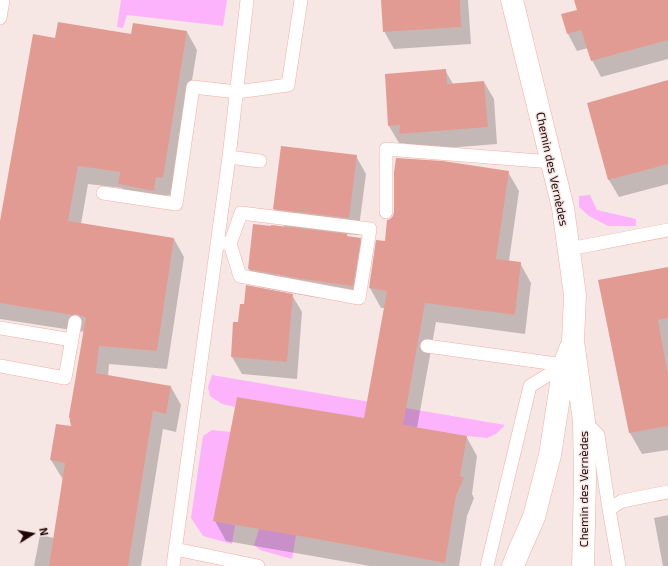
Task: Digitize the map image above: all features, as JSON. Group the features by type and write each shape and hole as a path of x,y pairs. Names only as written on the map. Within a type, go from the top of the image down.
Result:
{"street":[{"name":"Chemin des Vernèdes","path":"512,0 563,208 575,295 573,341 584,421 585,481 583,566"},
{"name":"Chemin des Vernèdes","path":"513,566 534,517 550,454 564,365 573,341"}],"lane":[{"path":"0,18 3,0"},
{"path":"173,566 229,157 247,0"},
{"path":"103,193 176,204 193,87 237,92 288,86 301,0"},
{"path":"386,212 386,149 552,162"},
{"path":"229,157 260,161"},
{"path":"241,213 370,229 359,298 240,276 230,244 241,213"},
{"path":"569,249 668,230"},
{"path":"217,242 230,244"},
{"path":"0,366 65,378 75,322"},
{"path":"0,328 72,340"},
{"path":"427,346 564,365"},
{"path":"487,566 530,386 564,365"},
{"path":"584,421 598,435 619,566"},
{"path":"609,509 622,501 668,492"},
{"path":"175,549 258,566"}],"shaded area":[{"path":"121,0 227,0 223,26 127,15 123,28 117,27"},
{"path":"590,195 597,210 636,219 636,226 608,226 589,216 579,207 579,196"},
{"path":"212,375 505,425 496,434 487,438 467,436 237,397 235,407 222,404 210,396 208,387"},
{"path":"212,430 231,432 214,521 235,525 232,544 203,536 191,518 203,436"},
{"path":"259,529 296,535 292,559 260,550 254,545"}],"building":[{"path":"381,0 460,0 461,27 383,32"},
{"path":"574,0 668,0 668,40 591,61 581,30 567,34 561,14 577,10"},
{"path":"58,22 131,34 133,23 187,31 163,178 156,177 154,191 118,184 120,172 78,166 68,221 174,238 157,351 99,346 96,373 171,386 166,414 153,411 128,566 49,566 65,463 50,460 56,424 71,426 69,416 86,317 76,314 72,315 0,303 0,221 33,34 55,38"},
{"path":"446,69 447,84 484,81 488,127 399,134 400,125 388,126 385,74"},
{"path":"668,80 668,164 608,180 587,103"},
{"path":"281,146 357,155 349,218 273,209"},
{"path":"396,158 443,161 509,171 496,259 521,262 515,315 425,303 403,425 467,436 460,476 464,478 456,496 445,563 213,521 237,397 364,418 387,291 369,288 376,240 385,241 387,220 393,216 394,212 394,172"},
{"path":"253,224 347,234 347,236 361,238 353,286 248,269"},
{"path":"668,267 668,318 658,320 668,375 668,426 629,433 598,280"},
{"path":"246,285 293,294 287,362 231,357 233,322 238,322 240,304 244,304"}]}
